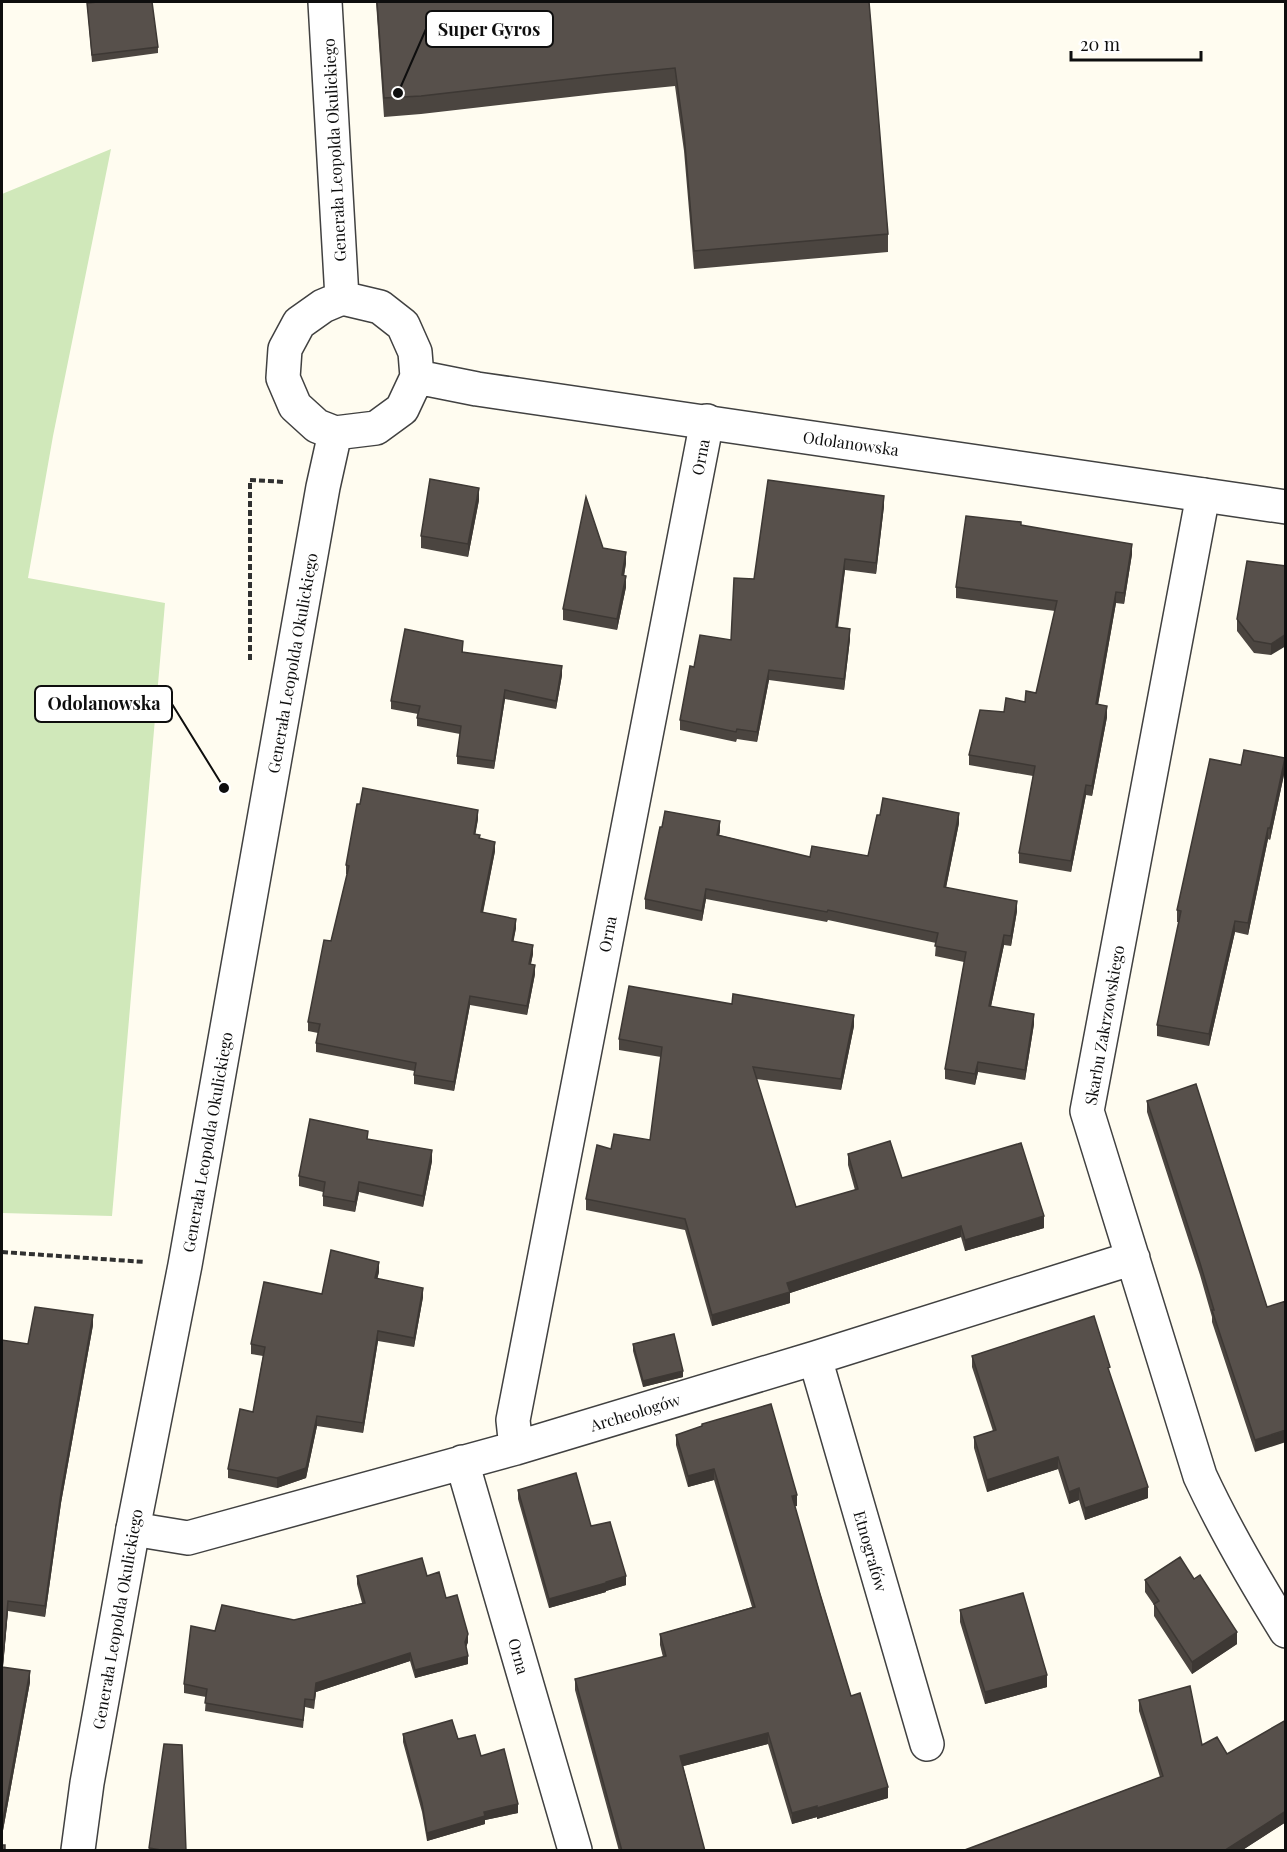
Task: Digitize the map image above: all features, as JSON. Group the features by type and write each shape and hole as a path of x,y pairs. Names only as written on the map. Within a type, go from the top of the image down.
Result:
{"street":[{"name":"Generała Leopolda Okulickiego","path":"325,2 342,298"},
{"path":"342,298 380,307 403,326 415,352 417,377 402,409 376,428 334,433 317,426 295,406 283,378 285,349 299,323 323,306 342,298"},
{"name":"Odolanowska","path":"417,377 477,389 1286,507"},
{"name":"Orna","path":"516,1448 513,1420 707,421"},
{"name":"Generała Leopolda Okulickiego","path":"78,1851 87,1783 133,1529 185,1265 334,433"},
{"name":"Skarbu Zakrzowskiego","path":"1203,495 1087,1111 1200,1476 1235,1545 1286,1631"},
{"name":"Archeologów","path":"133,1529 188,1538 516,1448 815,1358 1133,1258"},
{"name":"Etnografów","path":"815,1358 927,1744"},
{"name":"Orna","path":"462,1462 575,1851"}],"path":[{"path":"2,1252 185,1265"}],"green space":[{"path":"111,149 53,436 28,578 165,603 112,1216 2,1213 2,194"}],"building":[{"path":"152,2 158,47 92,55 87,3"},
{"path":"377,2 869,2 888,234 694,251 684,133 675,68 421,96 384,98"},
{"path":"430,479 479,488 468,544 421,536"},
{"path":"768,480 884,496 876,563 845,559 836,627 850,629 844,679 769,670 757,732 737,729 736,732 680,720 690,666 694,667 700,635 731,640 734,578 754,579"},
{"path":"586,497 603,548 626,552 622,575 626,576 617,619 563,609"},
{"path":"966,516 1021,522 1021,525 1132,544 1124,593 1116,592 1096,704 1107,706 1092,786 1086,785 1071,861 1019,853 1035,766 969,755 980,710 1004,712 1006,698 1025,702 1026,691 1036,693 1057,601 956,587"},
{"path":"1247,561 1286,566 1286,634 1271,644 1254,641 1237,619"},
{"path":"405,629 463,641 462,652 562,666 556,701 505,690 494,761 457,756 461,726 417,718 420,706 391,701"},
{"path":"1244,750 1285,758 1248,923 1235,921 1209,1034 1157,1025 1181,911 1177,910 1210,759 1241,765"},
{"path":"363,788 478,810 474,834 480,835 479,838 495,842 481,912 516,919 512,941 533,945 529,964 535,965 527,1006 470,996 454,1082 414,1075 416,1063 316,1043 320,1024 308,1022 324,940 331,941 349,866 346,865 357,804 360,804"},
{"path":"883,798 959,813 944,887 1017,901 1011,936 1004,935 989,1006 1034,1014 1025,1070 978,1062 975,1074 945,1069 966,952 935,946 938,933 828,910 827,912 706,889 702,911 645,899 665,811 720,821 717,835 810,857 812,846 868,856"},
{"path":"629,986 732,1004 733,994 854,1015 841,1079 753,1067 796,1207 858,1189 848,1154 890,1141 902,1178 1021,1143 1044,1216 965,1240 961,1226 787,1283 790,1292 712,1315 685,1219 586,1199 597,1145 611,1149 614,1134 650,1140 662,1047 619,1039"},
{"path":"1196,1084 1267,1307 1286,1301 1286,1430 1255,1440 1147,1101"},
{"path":"310,1119 368,1131 367,1139 432,1150 423,1196 359,1182 355,1202 323,1196 325,1182 299,1176"},
{"path":"331,1250 379,1262 375,1278 423,1288 414,1338 378,1331 363,1423 317,1416 306,1468 277,1478 228,1469 240,1409 253,1412 265,1347 251,1344 264,1282 322,1294"},
{"path":"35,1307 93,1315 61,1493 45,1606 8,1601 2,1667 2,1340 28,1344"},
{"path":"1094,1316 1110,1367 1108,1368 1148,1487 1085,1508 1079,1488 1069,1492 1058,1457 987,1480 974,1437 996,1430 972,1356"},
{"path":"674,1334 683,1371 643,1381 633,1344"},
{"path":"771,1404 797,1495 792,1496 851,1696 860,1693 888,1787 792,1813 768,1733 680,1756 705,1851 622,1851 575,1679 666,1656 660,1634 755,1607 714,1469 688,1476 676,1435 702,1426 702,1424"},
{"path":"576,1473 591,1526 610,1522 626,1576 549,1599 518,1490"},
{"path":"1180,1557 1194,1579 1200,1575 1237,1632 1192,1662 1154,1604 1159,1601 1145,1580"},
{"path":"422,1558 427,1576 439,1572 446,1598 457,1595 468,1634 465,1642 468,1656 415,1670 410,1653 316,1683 314,1700 305,1699 303,1720 205,1703 207,1689 184,1684 191,1626 215,1631 222,1605 294,1620 365,1603 357,1576"},
{"path":"1023,1593 1047,1675 985,1692 960,1610"},
{"path":"2,1667 30,1671 2,1826"},
{"path":"1190,1686 1202,1745 1217,1737 1227,1754 1286,1720 1286,1811 1224,1851 962,1851 1163,1776 1139,1700"},
{"path":"452,1720 458,1739 475,1735 481,1756 504,1749 518,1804 484,1812 485,1816 427,1833 422,1803 403,1734"},
{"path":"164,1744 182,1745 186,1851 149,1848"}],"place":[{"name":"Super Gyros","path":"398,93"},
{"name":"Odolanowska","path":"224,788"}]}
